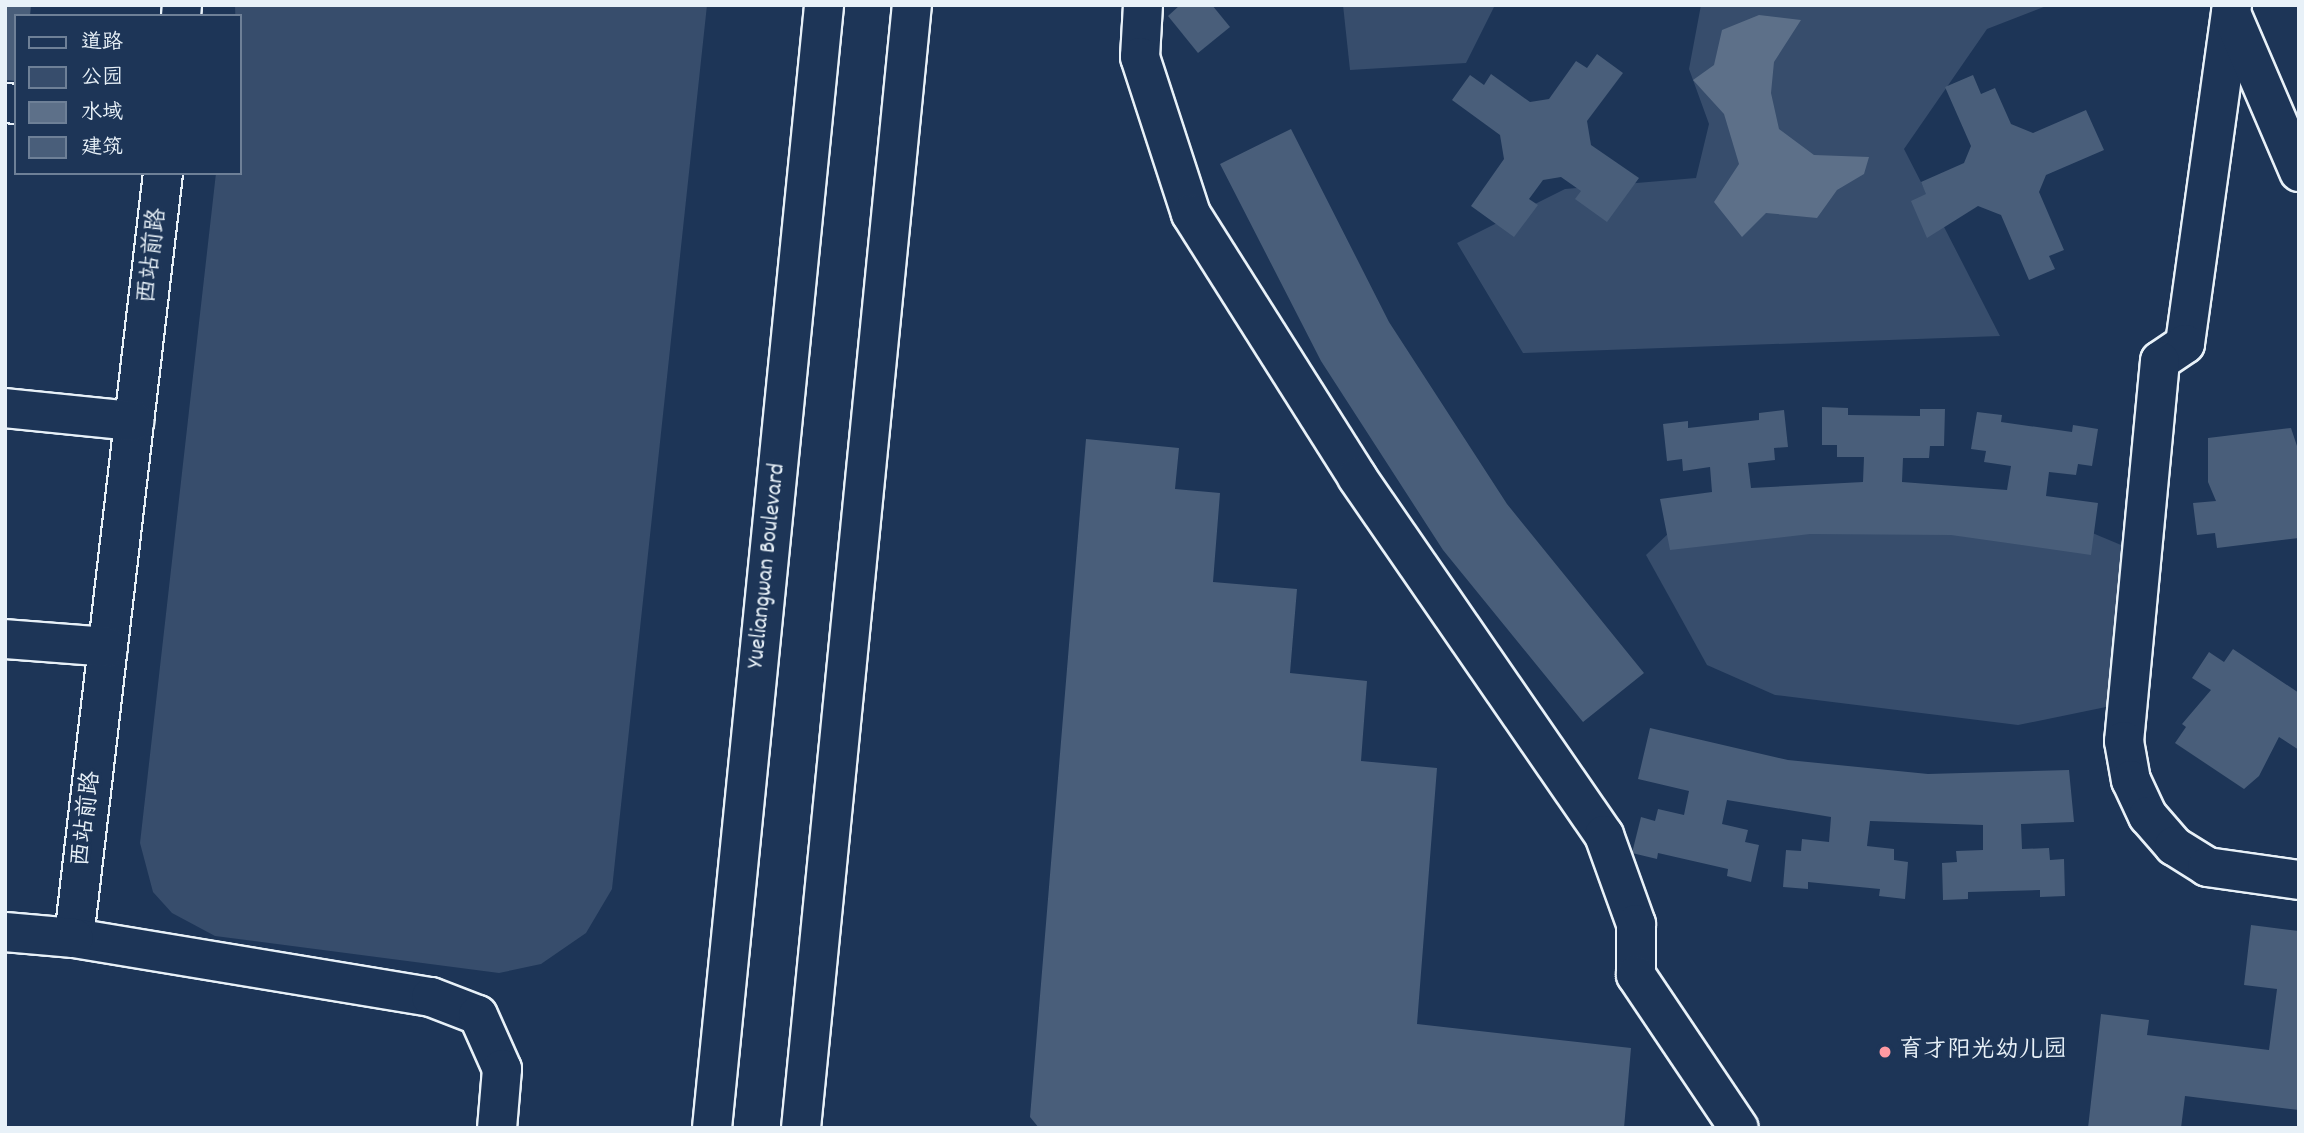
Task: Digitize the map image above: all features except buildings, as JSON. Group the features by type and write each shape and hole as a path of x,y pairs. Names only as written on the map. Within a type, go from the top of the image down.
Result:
{"main road":[{"name":"Yueliangwan Boulevard","path":"712,1128 824,5"},
{"path":"801,1128 912,5"},
{"path":"1143,5 1140,57 1191,214 1357,477 1604,835 1636,924 1636,975 1739,1128"},
{"path":"2231,9 2299,172"},
{"path":"2231,9 2185,344 2160,360 2124,741 2142,804 2174,846 2207,867 2299,880"},
{"name":"西站前路","path":"74,938 163,175"},
{"path":"5,408 134,421"},
{"path":"5,639 108,647"},
{"path":"5,932 74,938 420,995 478,1015 502,1069 497,1128"}],"green space":[{"path":"235,5 707,5 612,889 586,933 541,964 499,973 215,936 172,913 153,892 140,843 216,175 242,175 242,14 235,14"},
{"path":"1343,5 1495,5 1466,63 1350,70"},
{"path":"1701,5 2049,5 1987,29 1904,149 2000,336 1523,353 1457,243 1565,189 1696,178 1709,124 1689,69"},
{"path":"2035,509 2145,555 2106,707 2018,725 1775,695 1707,665 1646,555 1674,528"}],"water":[{"path":"1759,15 1801,20 1774,62 1771,93 1779,129 1814,155 1869,157 1864,174 1837,190 1817,218 1766,213 1742,237 1714,202 1739,164 1724,114 1693,80 1714,65 1722,30"}],"place":[{"name":"育才阳光幼儿园","path":"1885,1052"}]}
